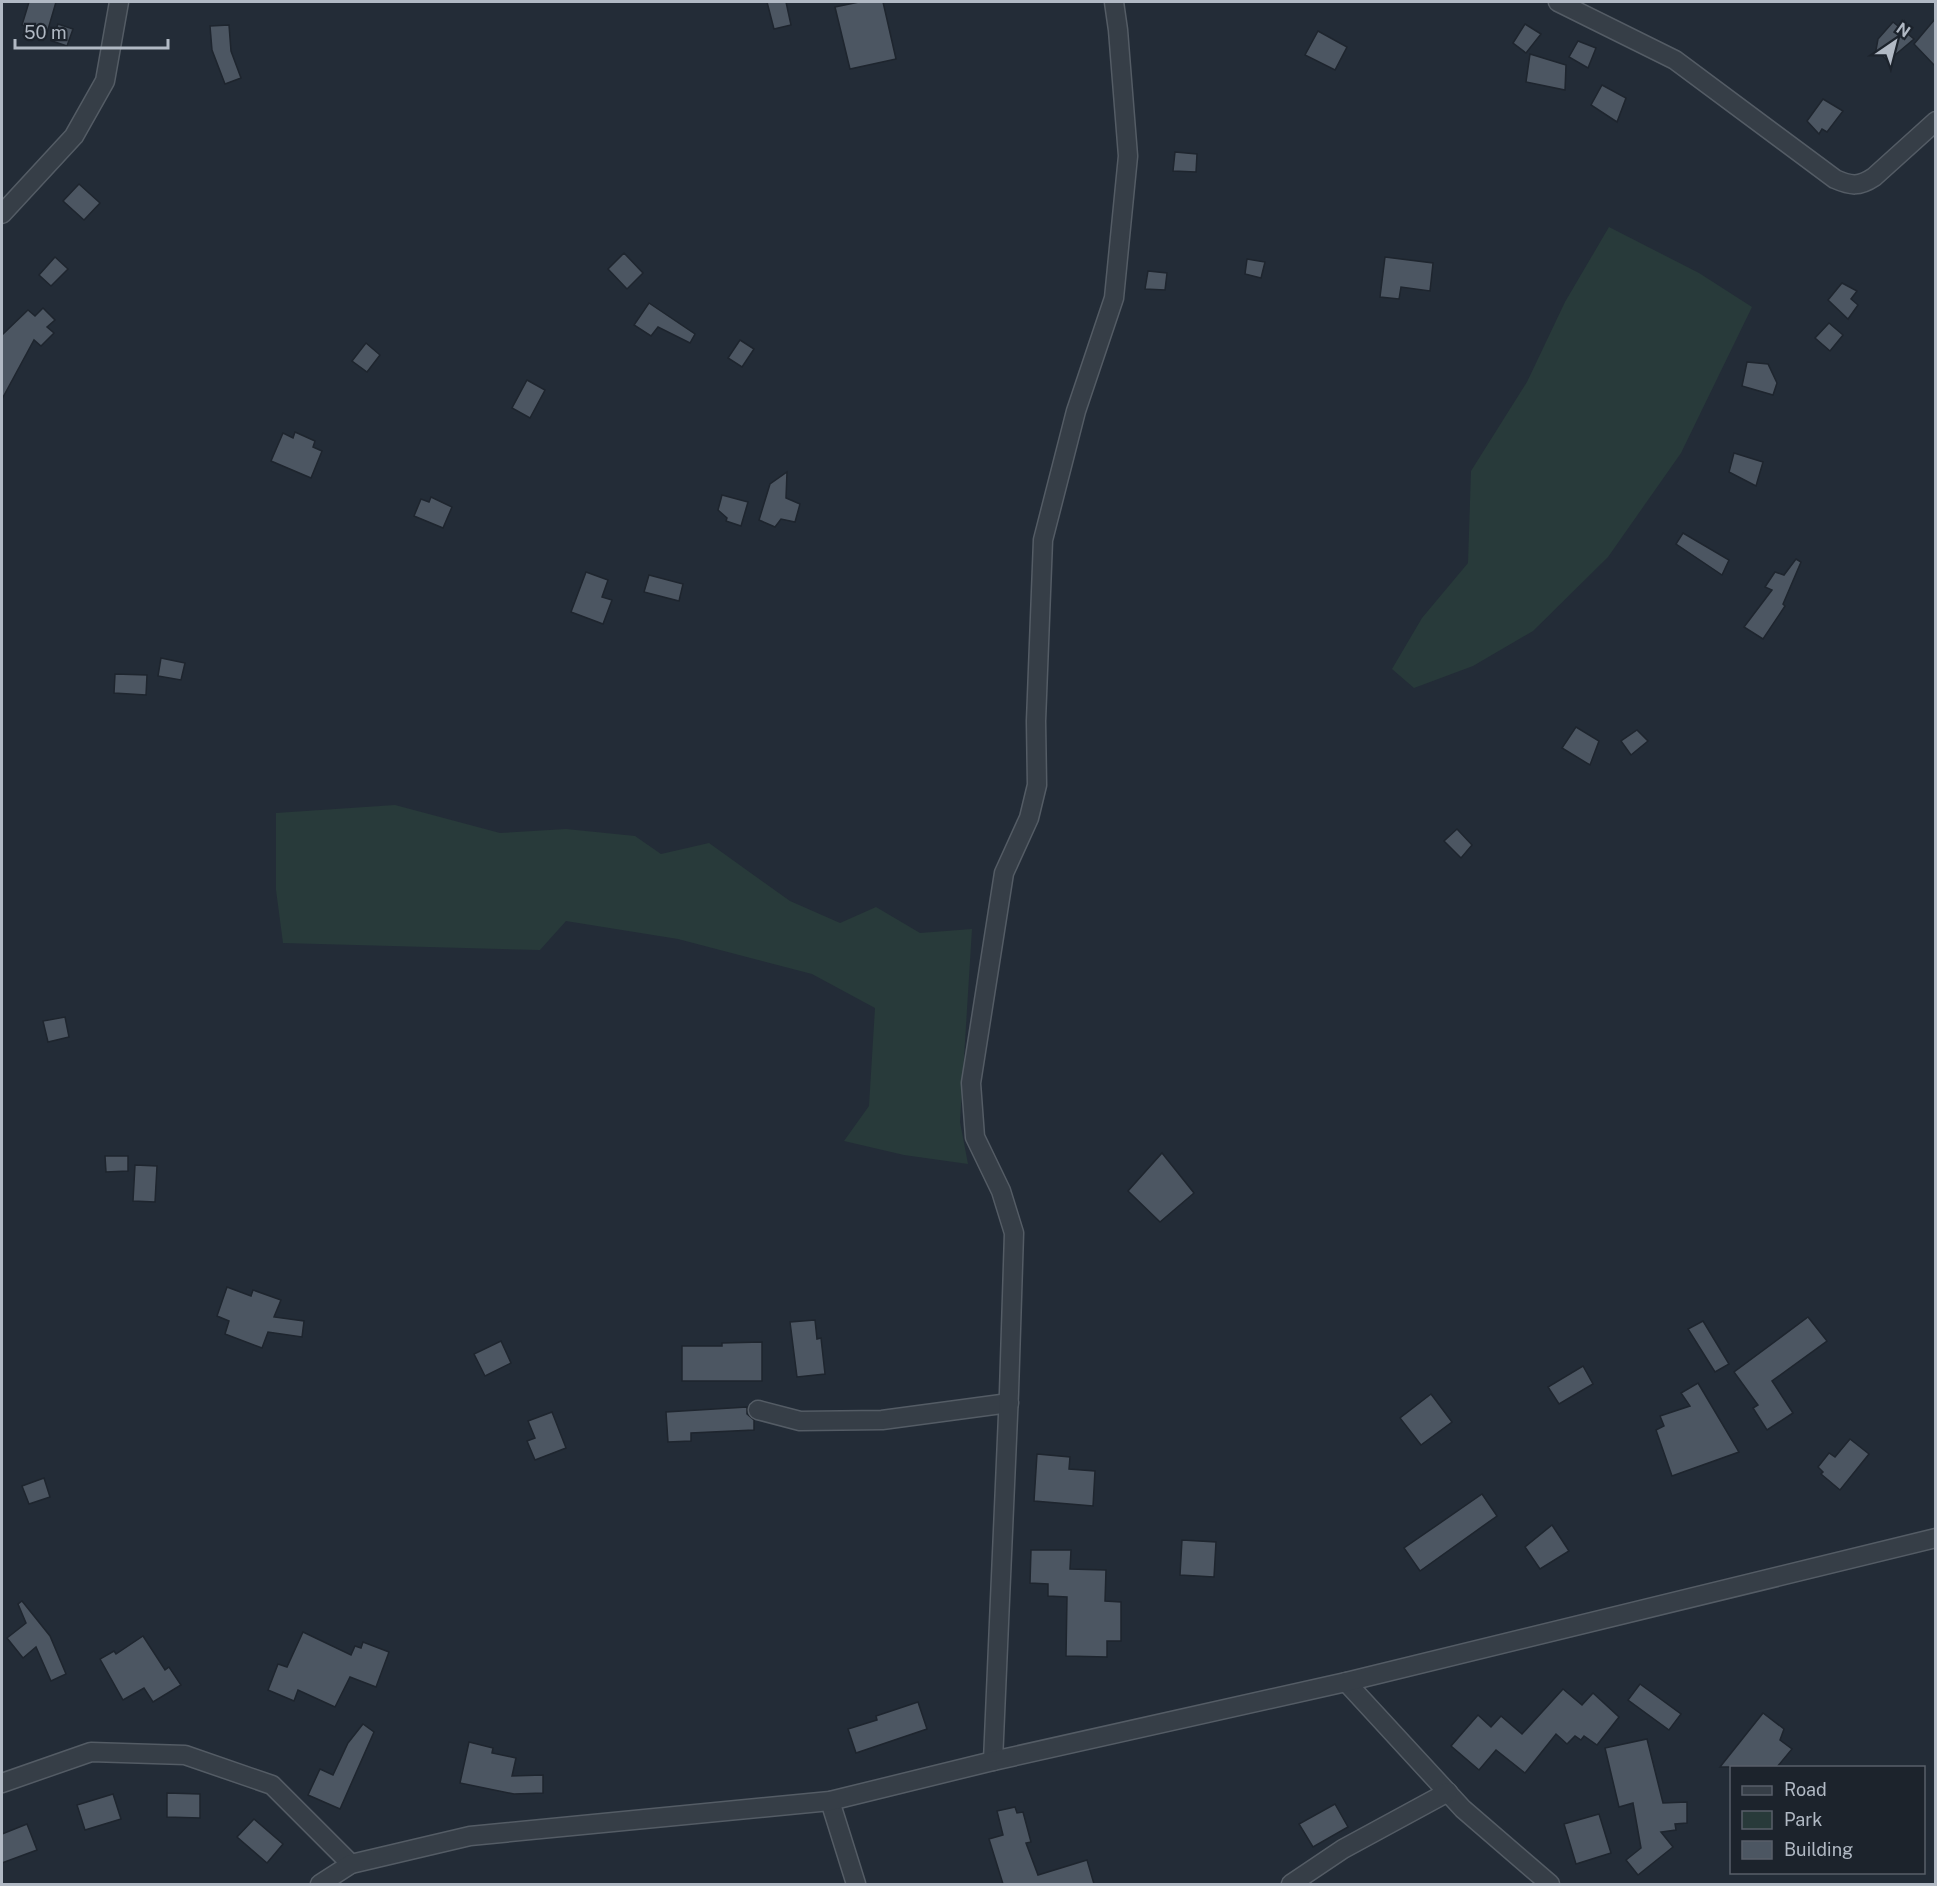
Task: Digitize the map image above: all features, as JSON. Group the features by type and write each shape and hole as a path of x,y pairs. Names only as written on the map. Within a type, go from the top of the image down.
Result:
{"street":[{"path":"2,214 74,136 105,81 119,2"},
{"path":"993,1761 1014,1233 1001,1191 975,1137 971,1083 1004,873 1029,818 1037,785 1036,721 1044,540 1076,411 1114,298 1128,156 1114,2"},
{"path":"1558,2 1675,60 1835,179 1852,186 1863,184 1874,177 1935,121"},
{"path":"758,1410 800,1420 882,1420 1009,1403"},
{"path":"320,1884 351,1864 470,1836 830,1801 993,1761 1346,1682 1935,1538"},
{"path":"1346,1682 1463,1809 1550,1884"},
{"path":"2,1783 91,1752 185,1755 272,1785 351,1864"},
{"path":"1291,1884 1343,1849 1448,1792"},
{"path":"830,1801 856,1884"}],"green space":[{"path":"1609,227 1699,273 1752,307 1681,453 1608,557 1533,631 1473,666 1414,688 1392,669 1422,618 1468,563 1471,471 1527,382 1565,302"},
{"path":"395,805 500,833 566,829 635,836 661,854 709,843 790,901 840,923 876,907 920,933 972,929 960,1122 968,1164 904,1155 844,1141 869,1106 875,1008 812,974 678,939 566,921 540,950 283,943 276,890 276,813"}],"building":[{"path":"29,2 56,2 47,33 22,25"},
{"path":"767,2 786,2 791,25 774,29"},
{"path":"859,2 883,2 896,59 850,69 835,7"},
{"path":"1935,19 1935,66 1914,44"},
{"path":"1893,22 1914,39 1888,61 1876,50 1878,39"},
{"path":"58,24 73,29 67,46 52,41"},
{"path":"1525,24 1541,34 1526,53 1513,43"},
{"path":"229,25 231,51 241,78 225,84 212,50 210,26"},
{"path":"1318,31 1347,47 1335,70 1305,55"},
{"path":"1578,41 1596,48 1588,68 1569,57"},
{"path":"1530,54 1566,65 1565,90 1526,82"},
{"path":"1602,85 1626,98 1617,122 1591,105"},
{"path":"1823,99 1843,111 1827,132 1822,129 1819,134 1807,121"},
{"path":"1175,152 1197,154 1196,172 1173,171"},
{"path":"79,184 100,203 84,220 63,201"},
{"path":"624,253 643,273 627,289 608,269"},
{"path":"55,257 68,269 51,286 39,275"},
{"path":"1385,257 1433,263 1430,291 1401,287 1399,299 1380,297"},
{"path":"1247,259 1265,262 1261,278 1245,274"},
{"path":"1148,271 1167,273 1165,290 1145,289"},
{"path":"1842,283 1857,291 1851,299 1858,305 1848,319 1828,300"},
{"path":"649,303 695,334 690,343 658,327 651,336 634,325"},
{"path":"43,308 55,320 47,327 54,333 41,346 34,340 2,399 2,335 28,310 35,316"},
{"path":"1829,323 1843,335 1830,351 1815,338"},
{"path":"740,340 754,349 742,367 728,358"},
{"path":"366,343 380,355 367,372 352,361"},
{"path":"1747,362 1768,364 1777,383 1773,395 1742,386"},
{"path":"527,380 545,390 530,418 512,408"},
{"path":"295,432 315,441 313,447 322,451 311,478 271,461 283,433 293,438"},
{"path":"1734,453 1763,462 1756,486 1729,472"},
{"path":"787,472 786,498 800,504 795,522 781,519 775,527 759,520 770,484"},
{"path":"722,495 748,502 741,526 726,521 727,518 718,510"},
{"path":"431,497 452,507 443,528 414,516 421,499 429,502"},
{"path":"1683,533 1729,560 1722,575 1676,544"},
{"path":"1796,559 1801,562 1783,604 1785,606 1763,639 1744,627 1772,590 1765,587 1775,572 1784,575"},
{"path":"586,572 608,580 602,597 612,600 603,624 571,612"},
{"path":"649,575 683,584 679,601 644,592"},
{"path":"161,658 185,663 181,680 158,676"},
{"path":"115,674 147,675 146,695 114,693"},
{"path":"1576,727 1599,741 1590,765 1562,748"},
{"path":"1637,730 1648,741 1631,755 1621,741"},
{"path":"1457,829 1472,845 1461,858 1444,841"},
{"path":"65,1017 69,1037 48,1042 43,1021"},
{"path":"1162,1153 1194,1193 1160,1222 1128,1191"},
{"path":"105,1156 128,1156 128,1171 106,1172"},
{"path":"135,1165 157,1166 155,1202 133,1201"},
{"path":"227,1287 251,1296 253,1290 281,1300 274,1317 304,1321 302,1337 268,1332 262,1348 225,1334 229,1321 217,1316"},
{"path":"1808,1317 1827,1341 1772,1381 1793,1413 1767,1430 1753,1408 1758,1405 1734,1372"},
{"path":"815,1320 817,1339 821,1338 825,1374 797,1377 790,1322"},
{"path":"1703,1321 1729,1364 1715,1372 1688,1329"},
{"path":"501,1341 511,1363 485,1376 474,1354"},
{"path":"762,1342 762,1381 682,1381 682,1346 722,1346 722,1343"},
{"path":"1583,1366 1593,1384 1559,1404 1548,1387"},
{"path":"1698,1383 1739,1452 1672,1476 1656,1430 1664,1426 1660,1416 1690,1406 1681,1393"},
{"path":"1431,1394 1452,1422 1421,1445 1400,1418"},
{"path":"747,1407 747,1414 754,1420 754,1430 691,1433 691,1441 668,1442 666,1412"},
{"path":"552,1412 566,1448 535,1460 527,1441 535,1438 528,1421"},
{"path":"1850,1439 1869,1454 1840,1490 1821,1474 1823,1472 1818,1467 1829,1453 1835,1457"},
{"path":"1037,1454 1070,1457 1069,1469 1095,1471 1093,1506 1034,1501"},
{"path":"44,1478 50,1497 29,1504 22,1486"},
{"path":"1482,1494 1497,1516 1420,1571 1404,1548"},
{"path":"1552,1525 1569,1551 1540,1569 1525,1547"},
{"path":"1182,1540 1216,1542 1214,1577 1180,1575"},
{"path":"1031,1550 1071,1550 1070,1569 1106,1570 1105,1601 1121,1602 1121,1641 1107,1641 1107,1657 1066,1656 1067,1597 1048,1596 1048,1584 1030,1583"},
{"path":"22,1601 50,1636 66,1674 51,1681 36,1647 23,1658 7,1638 26,1623 18,1604"},
{"path":"303,1632 351,1655 355,1646 361,1648 363,1642 389,1652 376,1687 350,1677 335,1707 298,1690 294,1701 268,1690 278,1664 287,1667"},
{"path":"143,1636 165,1670 169,1667 181,1685 153,1702 144,1688 123,1700 100,1659 114,1651 116,1654"},
{"path":"1640,1684 1681,1714 1669,1730 1628,1700"},
{"path":"1563,1689 1582,1705 1593,1693 1619,1717 1597,1745 1584,1736 1581,1740 1575,1736 1567,1744 1556,1734 1525,1773 1496,1750 1479,1770 1451,1746 1478,1715 1491,1727 1501,1716 1522,1734"},
{"path":"918,1702 927,1729 856,1753 848,1729 877,1720 876,1716"},
{"path":"1763,1713 1784,1729 1780,1740 1792,1749 1778,1766 1720,1767"},
{"path":"363,1724 374,1732 340,1809 308,1795 320,1769 333,1775 348,1743"},
{"path":"1647,1739 1663,1803 1687,1802 1687,1823 1675,1824 1676,1830 1661,1832 1673,1847 1638,1875 1626,1860 1641,1848 1633,1803 1619,1807 1605,1748"},
{"path":"469,1742 493,1748 492,1753 516,1758 512,1776 543,1775 543,1793 514,1794 460,1783"},
{"path":"167,1793 200,1794 200,1818 167,1817"},
{"path":"113,1794 121,1819 85,1830 77,1805"},
{"path":"1335,1804 1348,1827 1313,1847 1299,1824"},
{"path":"1015,1807 1017,1813 1023,1812 1031,1842 1026,1843 1038,1875 1087,1860 1094,1884 1003,1884 989,1839 1003,1835 997,1811"},
{"path":"1599,1814 1611,1853 1576,1864 1564,1824"},
{"path":"254,1819 283,1844 267,1863 237,1837"},
{"path":"27,1824 37,1850 2,1863 2,1834"}]}
